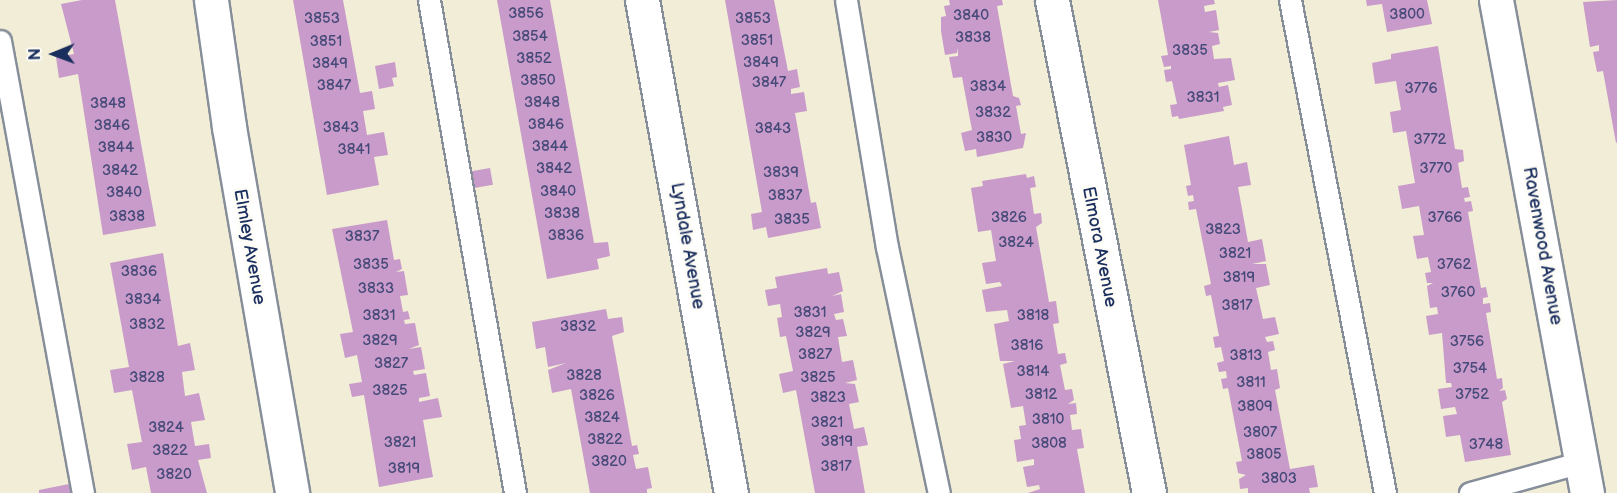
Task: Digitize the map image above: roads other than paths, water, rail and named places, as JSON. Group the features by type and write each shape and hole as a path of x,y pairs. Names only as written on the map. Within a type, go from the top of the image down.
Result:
{"street":[{"name":"Elmley Avenue","path":"211,0 229,127 292,493"},
{"name":"Lyndale Avenue","path":"642,0 731,493"},
{"name":"Elmora Avenue","path":"1052,0 1149,493"},
{"name":"Ravenwood Avenue","path":"1496,0 1585,477"}],"lane":[{"path":"429,0 516,493"},
{"path":"846,0 888,247 939,493"},
{"path":"1290,0 1385,493"},
{"path":"0,41 83,493"},
{"path":"1470,493 1585,477"}]}
